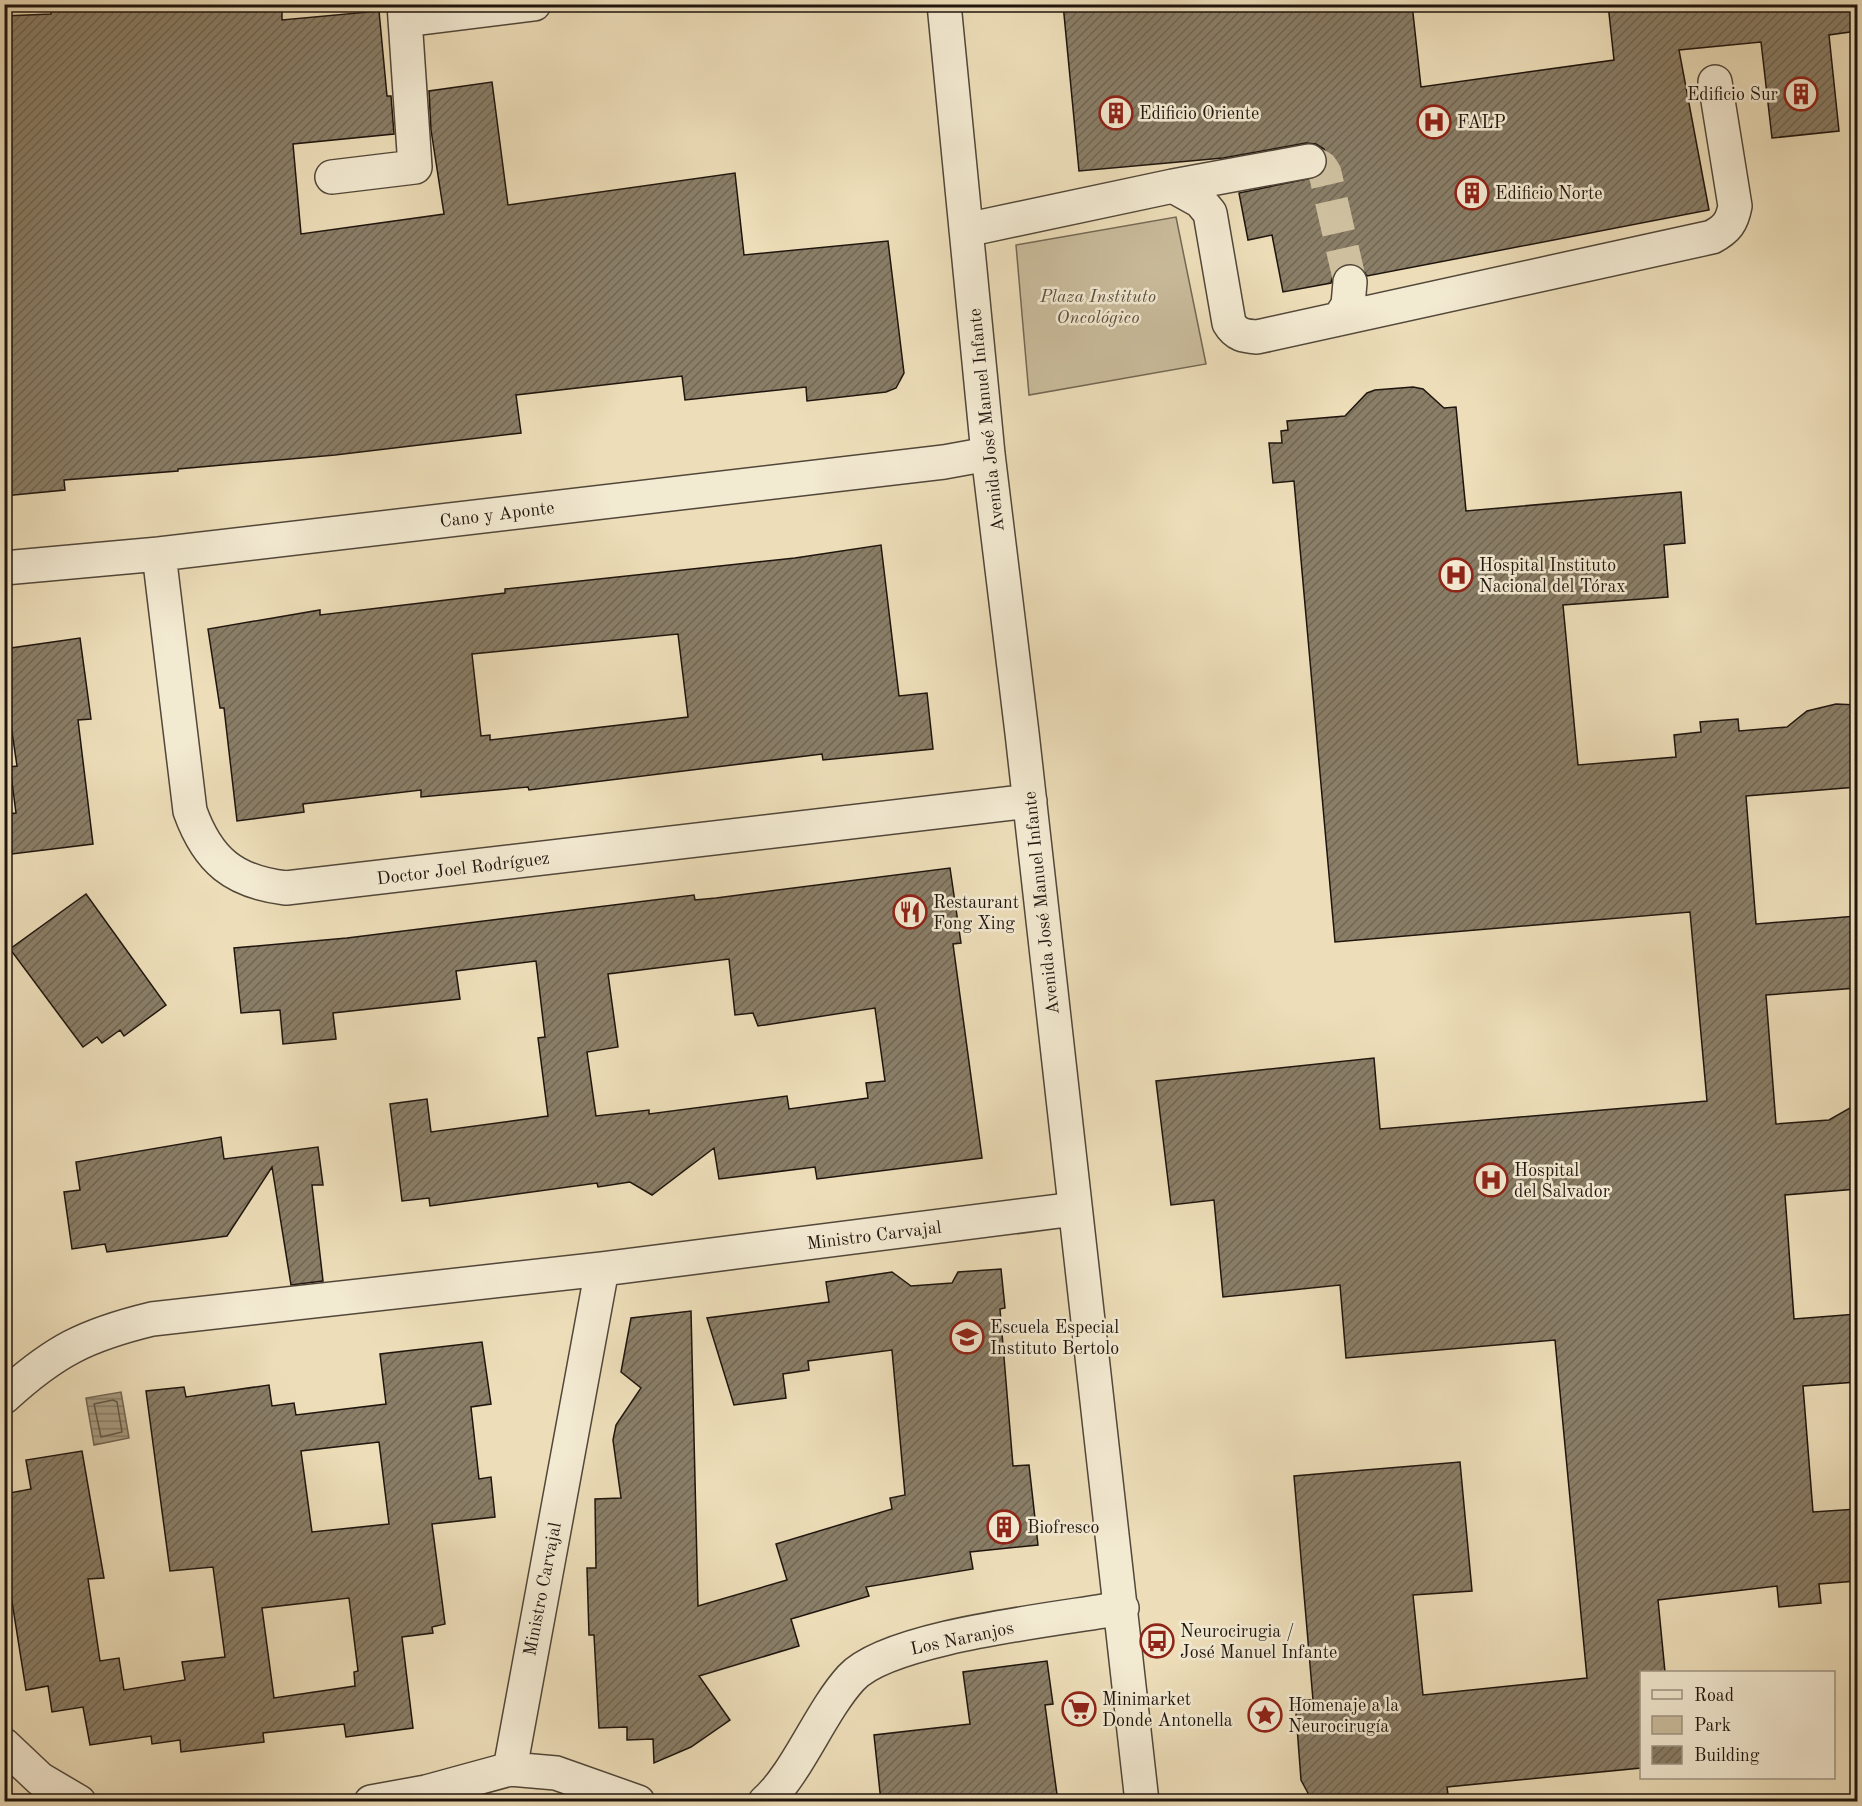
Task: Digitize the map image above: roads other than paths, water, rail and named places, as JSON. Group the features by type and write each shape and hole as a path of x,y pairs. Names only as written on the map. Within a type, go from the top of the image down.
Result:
{"street":[{"path":"332,177 415,167 404,12 534,4"},
{"name":"Avenida José Manuel Infante","path":"944,4 988,454 1030,801 1142,1802"},
{"path":"1173,186 1200,201 1210,213 1229,323 1233,332 1257,337 1712,237 1725,230 1733,218 1735,206 1715,82"},
{"path":"966,230 1173,186 1310,161"},
{"path":"1339,319 1348,305 1350,282"},
{"name":"Cano y Aponte","path":"4,568 159,554 932,463 988,454"},
{"name":"Doctor Joel Rodríguez","path":"159,554 190,811 198,834 210,853 227,869 266,886 286,888 1030,801"},
{"name":"Ministro Carvajal","path":"4,1397 28,1375 67,1348 105,1330 152,1319 602,1269 1075,1209"},
{"name":"Ministro Carvajal","path":"510,1769 602,1269"},
{"name":"Los Naranjos","path":"765,1802 852,1677 883,1658 916,1646 976,1633 1122,1608"},
{"path":"4,1745 40,1779 79,1802"},
{"path":"371,1802 426,1792 510,1769 556,1773 638,1802"}],"water":[{"path":"121,1392 129,1438 94,1445 86,1398"}],"tunnel":[{"path":"1309,161 1321,167 1325,173 1350,282"}],"place":[{"name":"Edificio Sur","path":"1801,94"},
{"name":"Edificio Oriente","path":"1116,113"},
{"name":"FALP","path":"1434,122"},
{"name":"Edificio Norte","path":"1472,193"},
{"name":"Hospital Instituto Nacional del Tórax","path":"1456,575"},
{"name":"Restaurant Fong Xing","path":"910,912"},
{"name":"Hospital del Salvador","path":"1491,1180"},
{"name":"Escuela Especial Instituto Bertolo","path":"967,1337"},
{"name":"Biofresco","path":"1004,1527"},
{"name":"Neurocirugia / José Manuel Infante","path":"1157,1641"},
{"name":"Minimarket Donde Antonella","path":"1079,1709"},
{"name":"Homenaje a la Neurocirugía","path":"1265,1715"}],"park label":[{"name":"Plaza Instituto Oncológico","path":"1098,306"}]}
